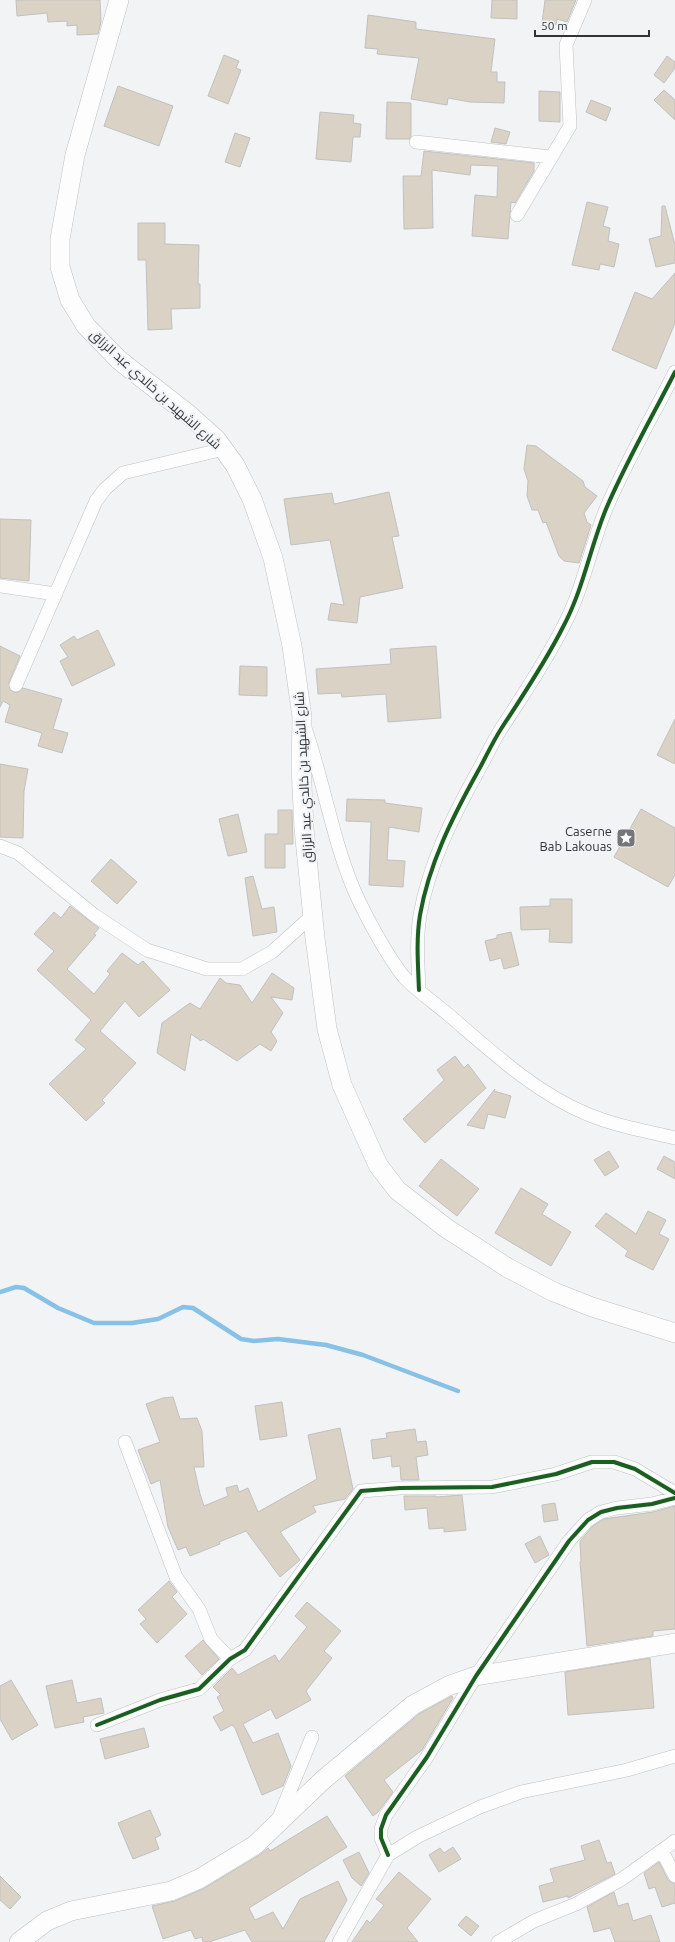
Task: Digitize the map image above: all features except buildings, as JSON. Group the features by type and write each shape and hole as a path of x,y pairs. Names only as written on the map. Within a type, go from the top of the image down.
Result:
{"main road":[{"name":"شارع الشهيد بن خالدي عبد الرزاق","path":"119,0 75,155 60,239 60,267 70,300 86,326 119,360 188,414 216,439 236,464 252,499 273,558 292,646 302,717 301,766 304,829 313,916 327,1029 342,1085 378,1165 397,1190 446,1228 508,1268 554,1292 592,1307 675,1333"},
{"path":"19,1942 47,1921 71,1911 171,1891 199,1880 255,1845 323,1780 413,1705 448,1686 476,1676 675,1643"}],"street":[{"path":"517,215 550,157 570,126 566,45 585,0"},
{"path":"416,142 550,157"},
{"path":"419,990 418,947 420,916 426,889 437,854 461,802 500,731 542,667 564,626 578,594 593,543 607,508 675,372"},
{"path":"16,685 96,501 105,489 123,473 224,449"},
{"path":"0,586 56,594"},
{"path":"302,717 317,761 340,855 355,892 387,951 405,977 509,1066 562,1101 586,1114 622,1127 675,1138"},
{"path":"0,846 18,853 94,916 147,950 207,969 242,969 272,952 313,916"},
{"path":"125,1442 176,1577 199,1609 211,1639 230,1659"},
{"path":"97,1725 160,1700 199,1689 230,1659 245,1650 263,1627 352,1501 361,1491 400,1488 492,1487 556,1474 592,1462 614,1462 641,1472 675,1493"},
{"path":"388,1855 381,1838 381,1829 386,1816 427,1757 476,1676 569,1541 588,1520 601,1512 617,1508 652,1504 675,1498"},
{"path":"275,1825 312,1736"},
{"path":"339,1942 388,1855 417,1837 480,1807 521,1792 627,1770 675,1756"},
{"path":"498,1942 534,1921 576,1904 622,1880 675,1841"},
{"path":"662,1851 675,1876"}],"waterway":[{"path":"0,1292 16,1287 24,1288 58,1308 94,1323 132,1323 158,1319 183,1307 193,1308 241,1339 254,1341 278,1339 326,1345 363,1355 458,1391"}],"cycle path":[{"path":"419,990 418,943 420,915 429,878 442,842 450,824 501,729 541,666 570,613 606,509 675,372"},
{"path":"97,1725 160,1700 199,1689 230,1659 245,1650 361,1491 400,1488 492,1487 556,1474 592,1462 614,1462 635,1469 675,1493"},
{"path":"388,1855 381,1838 381,1829 386,1815 427,1757 476,1676 569,1541 588,1520 601,1512 617,1508 652,1504 675,1498"}],"place":[{"name":"Caserne Bab Lakouas","path":"626,838"}]}
